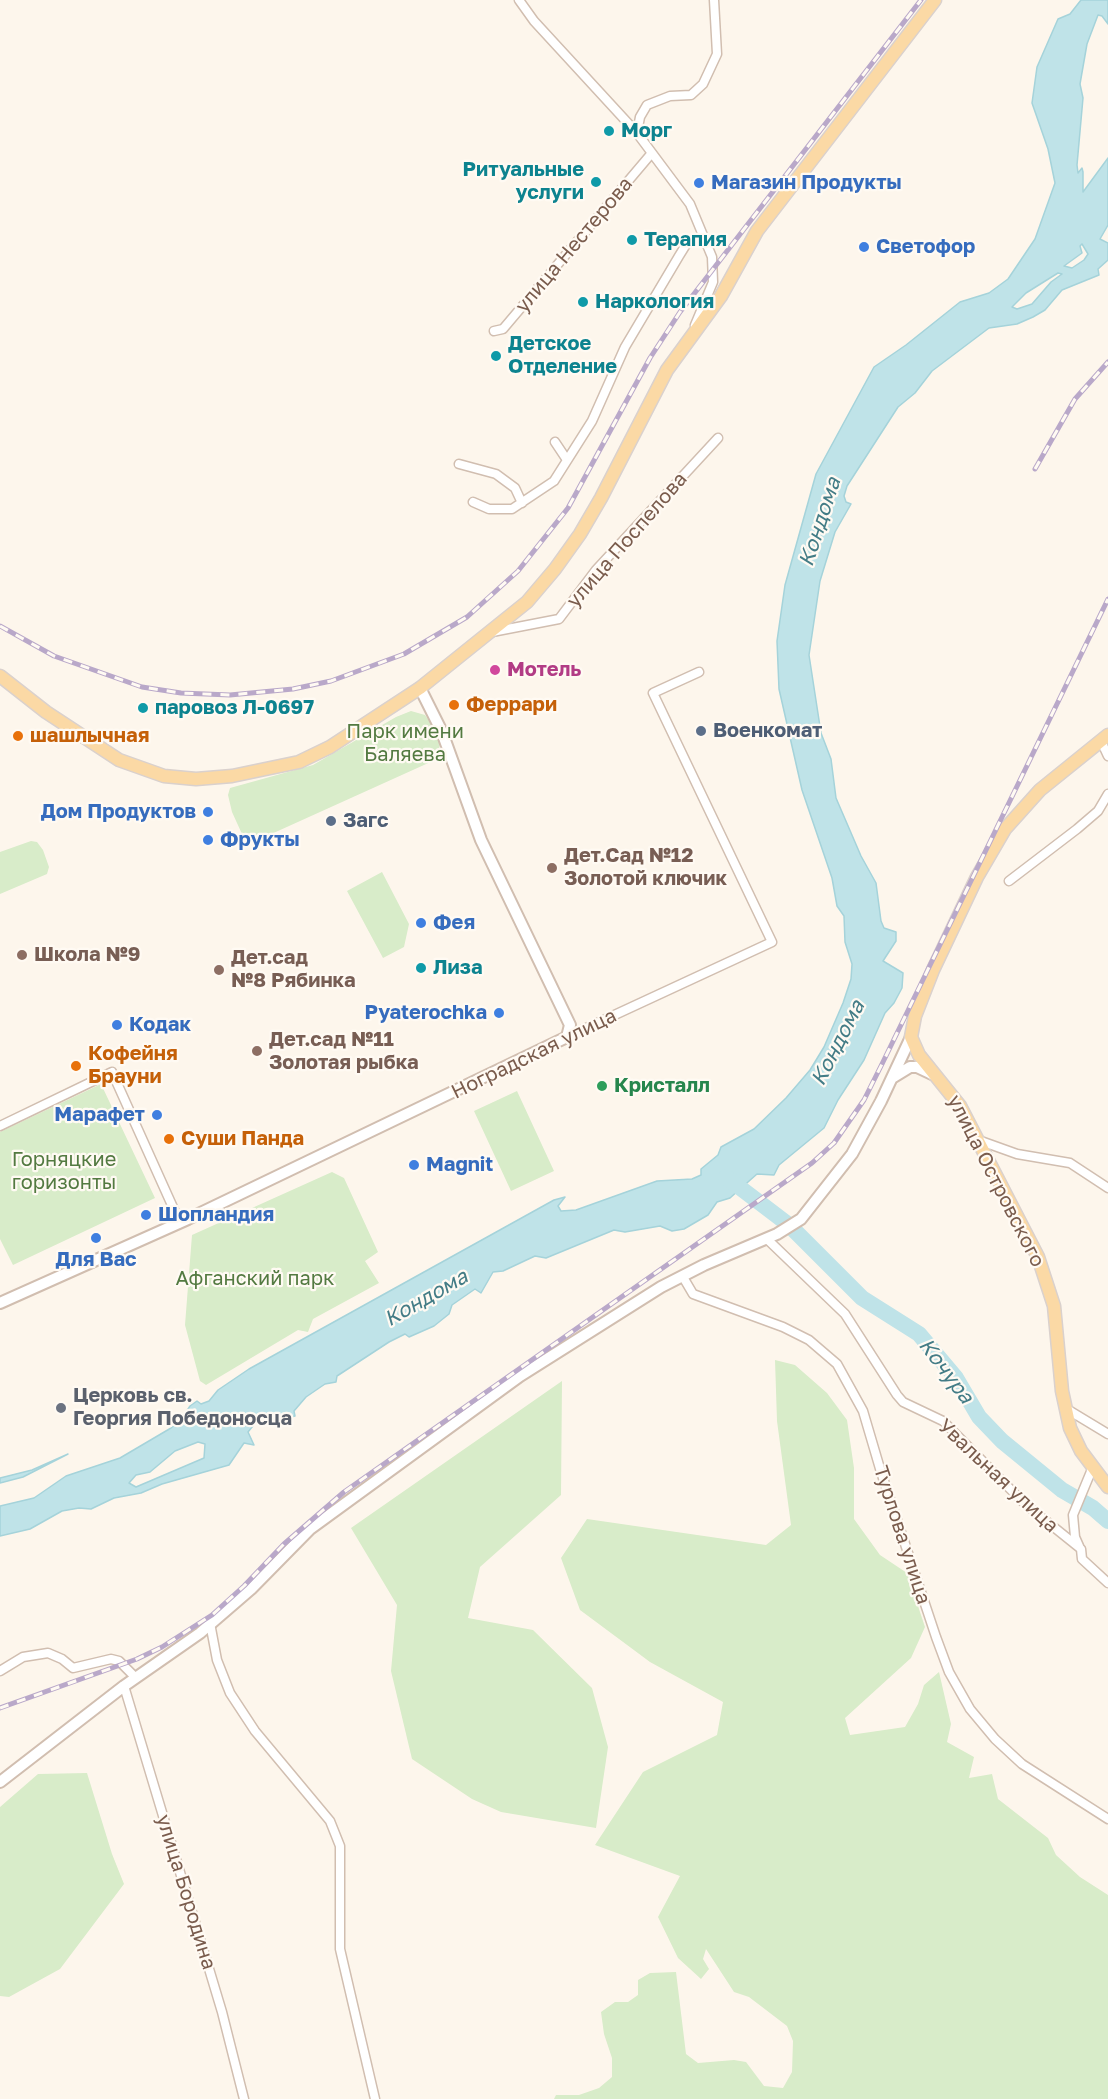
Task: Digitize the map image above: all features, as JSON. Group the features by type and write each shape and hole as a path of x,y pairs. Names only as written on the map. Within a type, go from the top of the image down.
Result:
{"main road":[{"path":"0,676 46,712 119,760 164,776 196,779 232,776 299,762 330,747 420,688 492,633 527,602 580,534 667,370 721,296 757,231 935,0"},
{"path":"911,1037 915,1016 933,970 977,877 1005,828 1040,790 1105,738"},
{"name":"улица Островского","path":"911,1037 919,1055 941,1080 978,1140 987,1163 1038,1257 1054,1306 1065,1408 1070,1428 1092,1469 1108,1486"}],"street":[{"path":"519,0 534,21 637,133 690,204 714,266 713,282 692,333"},
{"path":"637,133 639,117 647,105 670,96 691,95 703,84 717,54 714,0"},
{"name":"улица Нестерова","path":"494,331 503,329 651,154"},
{"path":"473,502 489,509 512,509 554,481 592,421 625,347 687,243 705,238"},
{"name":"улица Поспелова","path":"492,633 559,619 596,570 718,438"},
{"path":"555,442 567,460"},
{"path":"459,464 496,474 515,488 522,503"},
{"name":"Ноградская улица","path":"0,1303 180,1223 567,1037 772,942 653,693 699,672"},
{"path":"420,688 442,732 480,840 526,939 570,1025 567,1037"},
{"path":"1105,738 1104,752 1108,756"},
{"path":"1009,880 1098,811 1108,794"},
{"path":"0,1782 124,1686 200,1633 251,1588 310,1529 520,1376 661,1287 772,1236 801,1219 852,1154 911,1037"},
{"path":"892,1078 910,1067 917,1067 941,1080"},
{"path":"0,1126 112,1072 180,1223"},
{"path":"978,1140 1017,1154 1070,1163 1108,1188"},
{"name":"Увальная улица","path":"772,1236 845,1314 903,1402 944,1421 1025,1504 1081,1549 1082,1559 1108,1583"},
{"name":"Турлова улица","path":"683,1277 693,1294 783,1327 808,1340 837,1364 852,1387 863,1411 880,1472 936,1637 949,1672 970,1709 995,1739 1022,1764 1108,1819"},
{"path":"1065,1408 1108,1434"},
{"path":"1081,1549 1075,1538 1073,1515 1092,1469"},
{"path":"210,1623 217,1660 230,1693 255,1731 330,1821 340,1846 340,1949 375,2099"},
{"path":"0,1671 23,1657 48,1653 62,1659 73,1668 111,1659 118,1661 136,1678"},
{"name":"улица Бородина","path":"124,1686 222,2012 244,2099"}],"green space":[{"name":"Парк имени Баляева","path":"411,711 425,715 440,740 439,752 435,760 247,845 232,812 228,795 230,788 313,765 396,717"},
{"path":"31,841 37,842 43,850 49,867 47,874 0,894 0,852"},
{"path":"382,872 409,924 404,947 383,958 347,891"},
{"name":"Горняцкие горизонты","path":"101,1084 155,1198 13,1265 0,1239 0,1132"},
{"path":"517,1091 554,1171 511,1191 474,1111"},
{"name":"Афганский парк","path":"332,1172 344,1178 378,1252 365,1261 379,1283 313,1319 308,1332 298,1330 206,1385 200,1381 185,1325 192,1235"},
{"path":"775,1360 795,1365 827,1393 847,1420 854,1468 854,1519 880,1555 907,1573 925,1627 911,1658 845,1718 850,1735 905,1727 918,1704 924,1685 939,1672 951,1724 947,1742 974,1757 969,1778 992,1774 998,1799 1048,1838 1056,1855 1080,1877 1108,1895 1108,2099 554,2099 556,2095 579,2095 599,2088 612,2077 612,2058 604,2034 601,2012 615,2002 628,2002 638,1995 638,1980 650,1973 676,1972 686,2054 698,2063 734,2060 746,2062 764,2086 783,2088 792,2072 793,2041 787,2026 749,1997 734,1992 706,1949 703,1959 709,1969 701,1979 678,1958 658,1917 680,1876 595,1845 643,1772 717,1735 723,1702 650,1662 580,1610 561,1558 587,1519 766,1545 791,1525 777,1421"},
{"path":"562,1381 561,1495 480,1567 468,1618 533,1630 592,1688 608,1747 596,1828 501,1812 472,1799 412,1759 391,1671 397,1605 351,1528"},
{"path":"87,1773 112,1854 124,1884 60,1969 9,1997 0,1996 0,1807 38,1774"}],"water":[{"name":"Кондома","path":"1081,0 1108,0 1108,24 1102,16 1098,15 1087,44 1080,84 1083,98 1077,165 1078,173 1082,168 1083,172 1083,192 1108,158 1108,225 1100,239 1108,243 1108,260 1098,269 1099,275 1062,290 1045,310 1033,317 1017,324 989,328 932,371 915,393 898,407 847,486 844,496 846,502 851,504 835,532 820,581 809,655 821,733 831,759 836,798 861,856 876,883 881,921 884,928 896,932 896,941 883,961 903,973 902,988 894,1003 885,1013 864,1060 838,1100 824,1128 779,1165 774,1175 757,1174 730,1198 717,1202 708,1215 684,1229 672,1231 660,1226 625,1232 614,1230 546,1258 535,1256 503,1271 493,1272 481,1293 475,1289 452,1305 449,1314 434,1326 409,1337 405,1334 389,1342 337,1376 336,1382 325,1384 306,1397 294,1411 295,1416 280,1420 266,1416 257,1421 248,1432 254,1445 244,1443 229,1465 162,1484 141,1493 114,1498 91,1509 79,1508 62,1511 30,1529 0,1536 0,1506 34,1498 66,1476 120,1458 171,1428 181,1420 190,1406 197,1401 201,1404 209,1401 218,1390 249,1369 554,1200 565,1197 558,1206 561,1211 576,1210 657,1181 692,1179 701,1175 701,1169 718,1155 721,1147 754,1129 786,1098 810,1070 824,1047 843,1003 851,979 852,964 845,942 844,916 837,906 832,878 802,790 779,689 777,641 785,585 816,474 874,367 960,302 989,293 1008,279 1035,239 1055,183 1048,149 1032,103 1037,67 1058,19 1070,14","holes":["1082,244 1088,254 1084,260 1072,268 1064,266 1082,253 1080,246","1058,273 1062,274 1051,282 1032,304 1017,309 1012,307 1026,293","198,1442 205,1444 204,1458 136,1487 129,1483 136,1475 150,1472 175,1451"]},
{"path":"68,1454 23,1477 0,1483 0,1478 32,1470"}],"waterway":[{"name":"Кочура","path":"726,1177 789,1225 862,1298 919,1334 956,1378 979,1417 1002,1441 1062,1490 1093,1508 1108,1521"}],"railway":[{"path":"0,626 54,656 142,687 181,693 230,695 293,689 331,681 404,654 467,617 518,571 568,508 650,358 680,312 921,0"},
{"path":"1035,469 1075,399 1108,362"},
{"path":"0,1708 137,1659 162,1647 212,1615 244,1586 284,1544 344,1492 812,1163 834,1143 864,1100 1108,599"}],"place":[{"name":"Морг","path":"609,131"},
{"name":"Ритуальные услуги","path":"596,182"},
{"name":"Магазин Продукты","path":"699,183"},
{"name":"Терапия","path":"632,240"},
{"name":"Светофор","path":"864,247"},
{"name":"Наркология","path":"583,302"},
{"name":"Детское Отделение","path":"496,356"},
{"name":"Мотель","path":"495,670"},
{"name":"Феррари","path":"454,705"},
{"name":"паровоз Л-0697","path":"143,708"},
{"name":"Военкомат","path":"701,731"},
{"name":"шашлычная","path":"18,736"},
{"name":"Дом Продуктов","path":"208,812"},
{"name":"Загс","path":"331,821"},
{"name":"Фрукты","path":"208,840"},
{"name":"Дет.Сад №12 Золотой ключик","path":"552,868"},
{"name":"Фея","path":"421,923"},
{"name":"Школа №9","path":"22,955"},
{"name":"Лиза","path":"421,968"},
{"name":"Дет.сад №8 Рябинка","path":"219,970"},
{"name":"Pyaterochka","path":"499,1013"},
{"name":"Кодак","path":"117,1025"},
{"name":"Дет.сад №11 Золотая рыбка","path":"257,1051"},
{"name":"Кофейня Брауни","path":"76,1066"},
{"name":"Кристалл","path":"602,1086"},
{"name":"Марафет","path":"157,1115"},
{"name":"Суши Панда","path":"169,1139"},
{"name":"Magnit","path":"414,1165"},
{"name":"Шопландия","path":"146,1215"},
{"name":"Для Вас","path":"96,1238"},
{"name":"Церковь св. Георгия Победоносца","path":"61,1408"}]}
